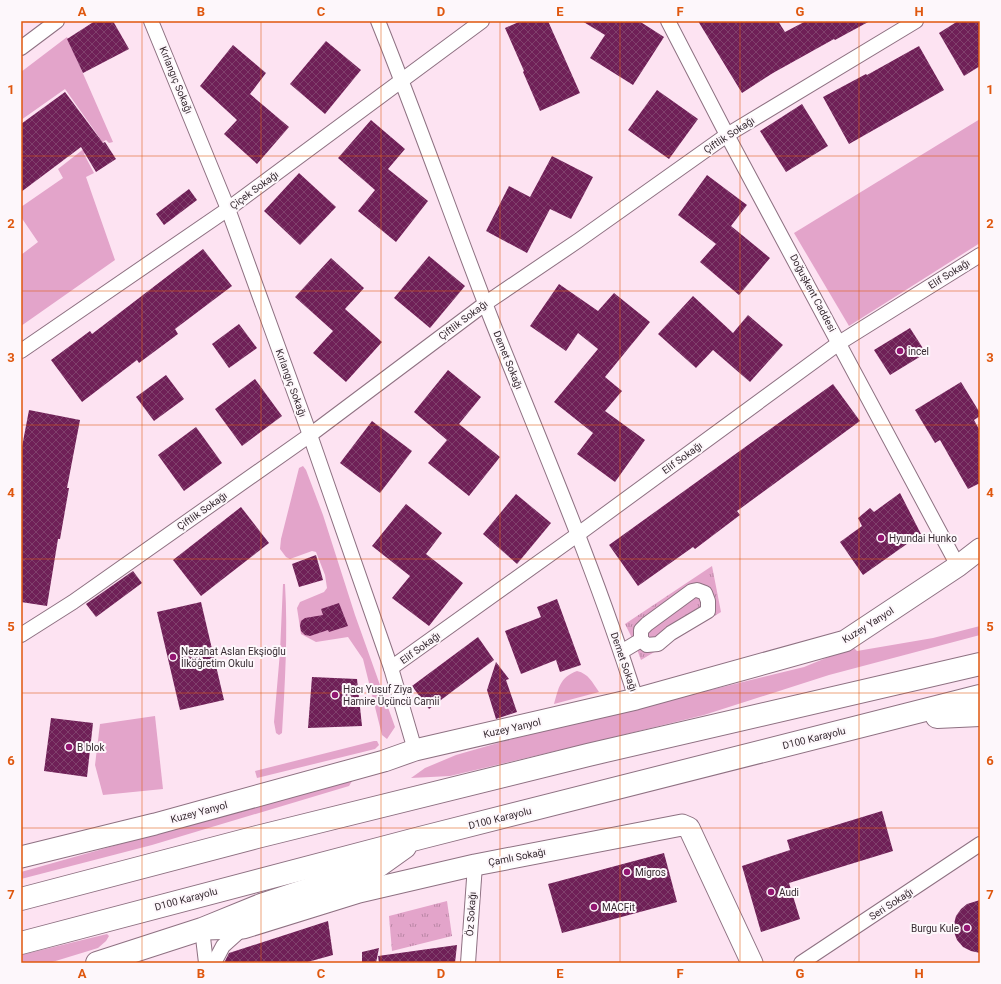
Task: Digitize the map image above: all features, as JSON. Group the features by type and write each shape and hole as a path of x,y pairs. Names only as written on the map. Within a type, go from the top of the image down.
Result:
{"highway":[{"path":"21,899 242,841 573,759 980,664"},
{"name":"D100 Karayolu","path":"21,943 420,838 980,696"},
{"path":"884,720 980,715"},
{"path":"97,963 202,929 261,905 376,867 420,838"}],"main road":[{"name":"Kuzey Yanyol","path":"21,857 155,824 384,761 415,750 636,699 845,641 958,566 980,549"},
{"name":"Çamlı Sokağı","path":"202,929 243,928 359,892 475,865 682,825 689,828 752,963"}],"street":[{"path":"21,48 57,21"},
{"name":"Kırlangıç Sokağı","path":"151,21 228,209 310,435 391,668 415,750"},
{"name":"Demet Sokağı","path":"378,21 486,303 577,534 621,652 636,699"},
{"name":"Çiçek Sokağı","path":"21,351 228,209 482,21"},
{"name":"Doğuşkent Caddesi","path":"668,21 727,135 958,566"},
{"name":"Çiftlik Sokağı","path":"21,635 79,598 310,435 486,303 727,135 916,21"},
{"name":"Elif Sokağı","path":"391,668 839,343 980,255"},
{"path":"692,590 705,593 708,600 708,611 672,633 658,644 647,645 641,640 641,630 647,624 692,590"},
{"path":"621,652 641,640"},
{"name":"Seri Sokağı","path":"801,963 980,844"},
{"name":"Öz Sokağı","path":"468,963 475,865"},
{"path":"214,963 223,946 243,928"},
{"path":"202,929 206,963"}],"green space":[{"path":"67,37 113,142 109,143 106,140 84,154 94,173 86,177 115,260 21,326 21,255 38,242 21,217 21,207 63,178 58,169 99,137 65,89 21,120 21,72"},
{"path":"980,119 980,243 849,326 794,233"},
{"path":"303,466 306,470 323,515 355,615 395,727 387,739 382,735 363,659 348,637 316,642 301,634 297,608 300,602 324,592 327,588 325,575 316,552 312,551 290,559 286,557 280,549 281,539 299,468"},
{"path":"712,566 721,612 641,660 625,624"},
{"path":"283,584 285,584 286,603 286,658 282,733 279,735 276,733 274,722 280,652"},
{"path":"980,626 980,635 829,675 704,715 450,776 411,778 425,768 456,755 512,739 804,667 853,647 857,651 933,638"},
{"path":"577,671 585,674 599,692 554,704 563,680"},
{"path":"155,716 163,789 103,795 95,765 100,724"},
{"path":"377,741 379,745 375,749 257,778 255,771"},
{"path":"354,778 349,786 152,845 21,879 21,872"},
{"path":"447,901 452,936 392,951 389,916"},
{"path":"107,934 109,936 106,941 98,948 49,963 21,963 21,955"}],"building":[{"path":"95,21 113,21 129,49 83,73 67,39"},
{"path":"521,21 548,21 580,93 540,111 505,28"},
{"path":"582,21 639,21 664,37 633,85 590,58 605,35"},
{"path":"698,21 778,21 785,32 806,21 870,21 773,73 742,93"},
{"path":"958,21 980,21 980,66 964,76 939,33"},
{"path":"326,41 361,70 325,114 290,84"},
{"path":"233,45 266,73 250,94 289,127 257,164 224,134 237,120 200,86"},
{"path":"919,46 944,90 849,144 823,97 866,74 867,75"},
{"path":"657,90 698,119 669,159 628,130"},
{"path":"65,92 103,143 105,142 116,159 96,172 81,147 21,192 21,124"},
{"path":"802,104 828,146 786,172 760,131"},
{"path":"371,120 405,149 388,169 428,201 396,242 358,211 375,190 338,158"},
{"path":"552,156 593,177 571,219 550,209 527,253 486,231 509,186 530,197"},
{"path":"299,173 336,207 300,245 264,211"},
{"path":"707,175 747,205 731,226 770,258 739,295 700,262 716,244 678,215"},
{"path":"189,189 197,200 164,225 156,214"},
{"path":"203,249 232,286 175,329 178,334 139,363 137,360 82,402 51,360 90,331 92,334"},
{"path":"429,256 465,286 430,328 394,298"},
{"path":"331,258 364,288 345,309 382,342 346,382 313,353 333,331 295,297"},
{"path":"559,284 598,311 614,293 650,322 605,377 622,391 605,411 645,440 615,482 577,454 593,433 554,402 598,349 578,333 566,351 530,326"},
{"path":"693,296 733,333 748,315 783,345 750,382 713,350 696,368 658,334"},
{"path":"239,324 257,348 229,368 212,344"},
{"name":"incel","path":"910,328 926,353 890,375 874,350"},
{"path":"448,370 481,397 459,424 500,457 469,496 428,463 447,440 414,412"},
{"path":"166,375 184,399 154,421 136,397"},
{"path":"255,379 282,416 242,446 215,409"},
{"path":"961,382 980,413 980,416 974,420 980,431 980,483 968,489 940,440 935,443 915,410"},
{"path":"833,384 860,421 737,511 740,515 695,549 693,547 638,586 609,545"},
{"path":"29,410 80,420 47,606 21,602 21,452"},
{"path":"372,421 412,451 380,493 340,463"},
{"path":"196,427 222,463 184,491 158,455"},
{"name":"Hyundai Hunko","path":"900,493 921,534 863,575 840,542 862,526 858,518 870,508 874,512"},
{"path":"516,494 551,523 517,564 483,534"},
{"path":"406,504 442,533 426,554 463,583 429,626 392,598 410,576 372,546"},
{"path":"241,507 269,543 201,596 173,560"},
{"path":"316,555 323,580 299,587 292,564"},
{"path":"133,571 142,583 96,617 86,604"},
{"path":"557,599 581,665 560,672 556,660 521,674 505,631 541,617 537,607"},
{"path":"201,602 224,700 180,710 157,612"},
{"path":"339,603 348,626 329,632 328,630 310,636 305,635 301,631 301,621 305,618 323,615 321,609"},
{"path":"478,637 494,660 429,709 412,686"},
{"path":"496,662 509,679 506,680 517,712 496,719 487,690"},
{"name":"Hacı Yusuf Ziya Hamire Üçüncü Camii","path":"312,677 357,679 362,726 308,728"},
{"name":"B blok","path":"51,718 93,723 87,777 44,771"},
{"path":"882,811 893,851 789,883 800,919 761,932 742,866 790,850 787,840"},
{"path":"664,853 677,902 562,933 548,884"},
{"name":"Burgu Kule","path":"980,900 980,953 963,947 957,940 954,932 954,924 956,916 961,909 967,904"},
{"path":"328,921 333,955 304,963 224,963 229,953"},
{"path":"457,945 455,963 379,963 378,956"},
{"path":"379,948 376,963 362,962 362,952"}],"place":[{"name":"incel","path":"900,351"},
{"name":"Hyundai Hunko","path":"881,538"},
{"name":"Nezahat Aslan Ekşioğlu İlköğretim Okulu","path":"173,657"},
{"name":"Hacı Yusuf Ziya Hamire Üçüncü Camii","path":"335,695"},
{"name":"B blok","path":"69,747"},
{"name":"Migros","path":"627,872"},
{"name":"Audi","path":"771,892"},
{"name":"MACFit","path":"594,907"},
{"name":"Burgu Kule","path":"967,928"}]}
